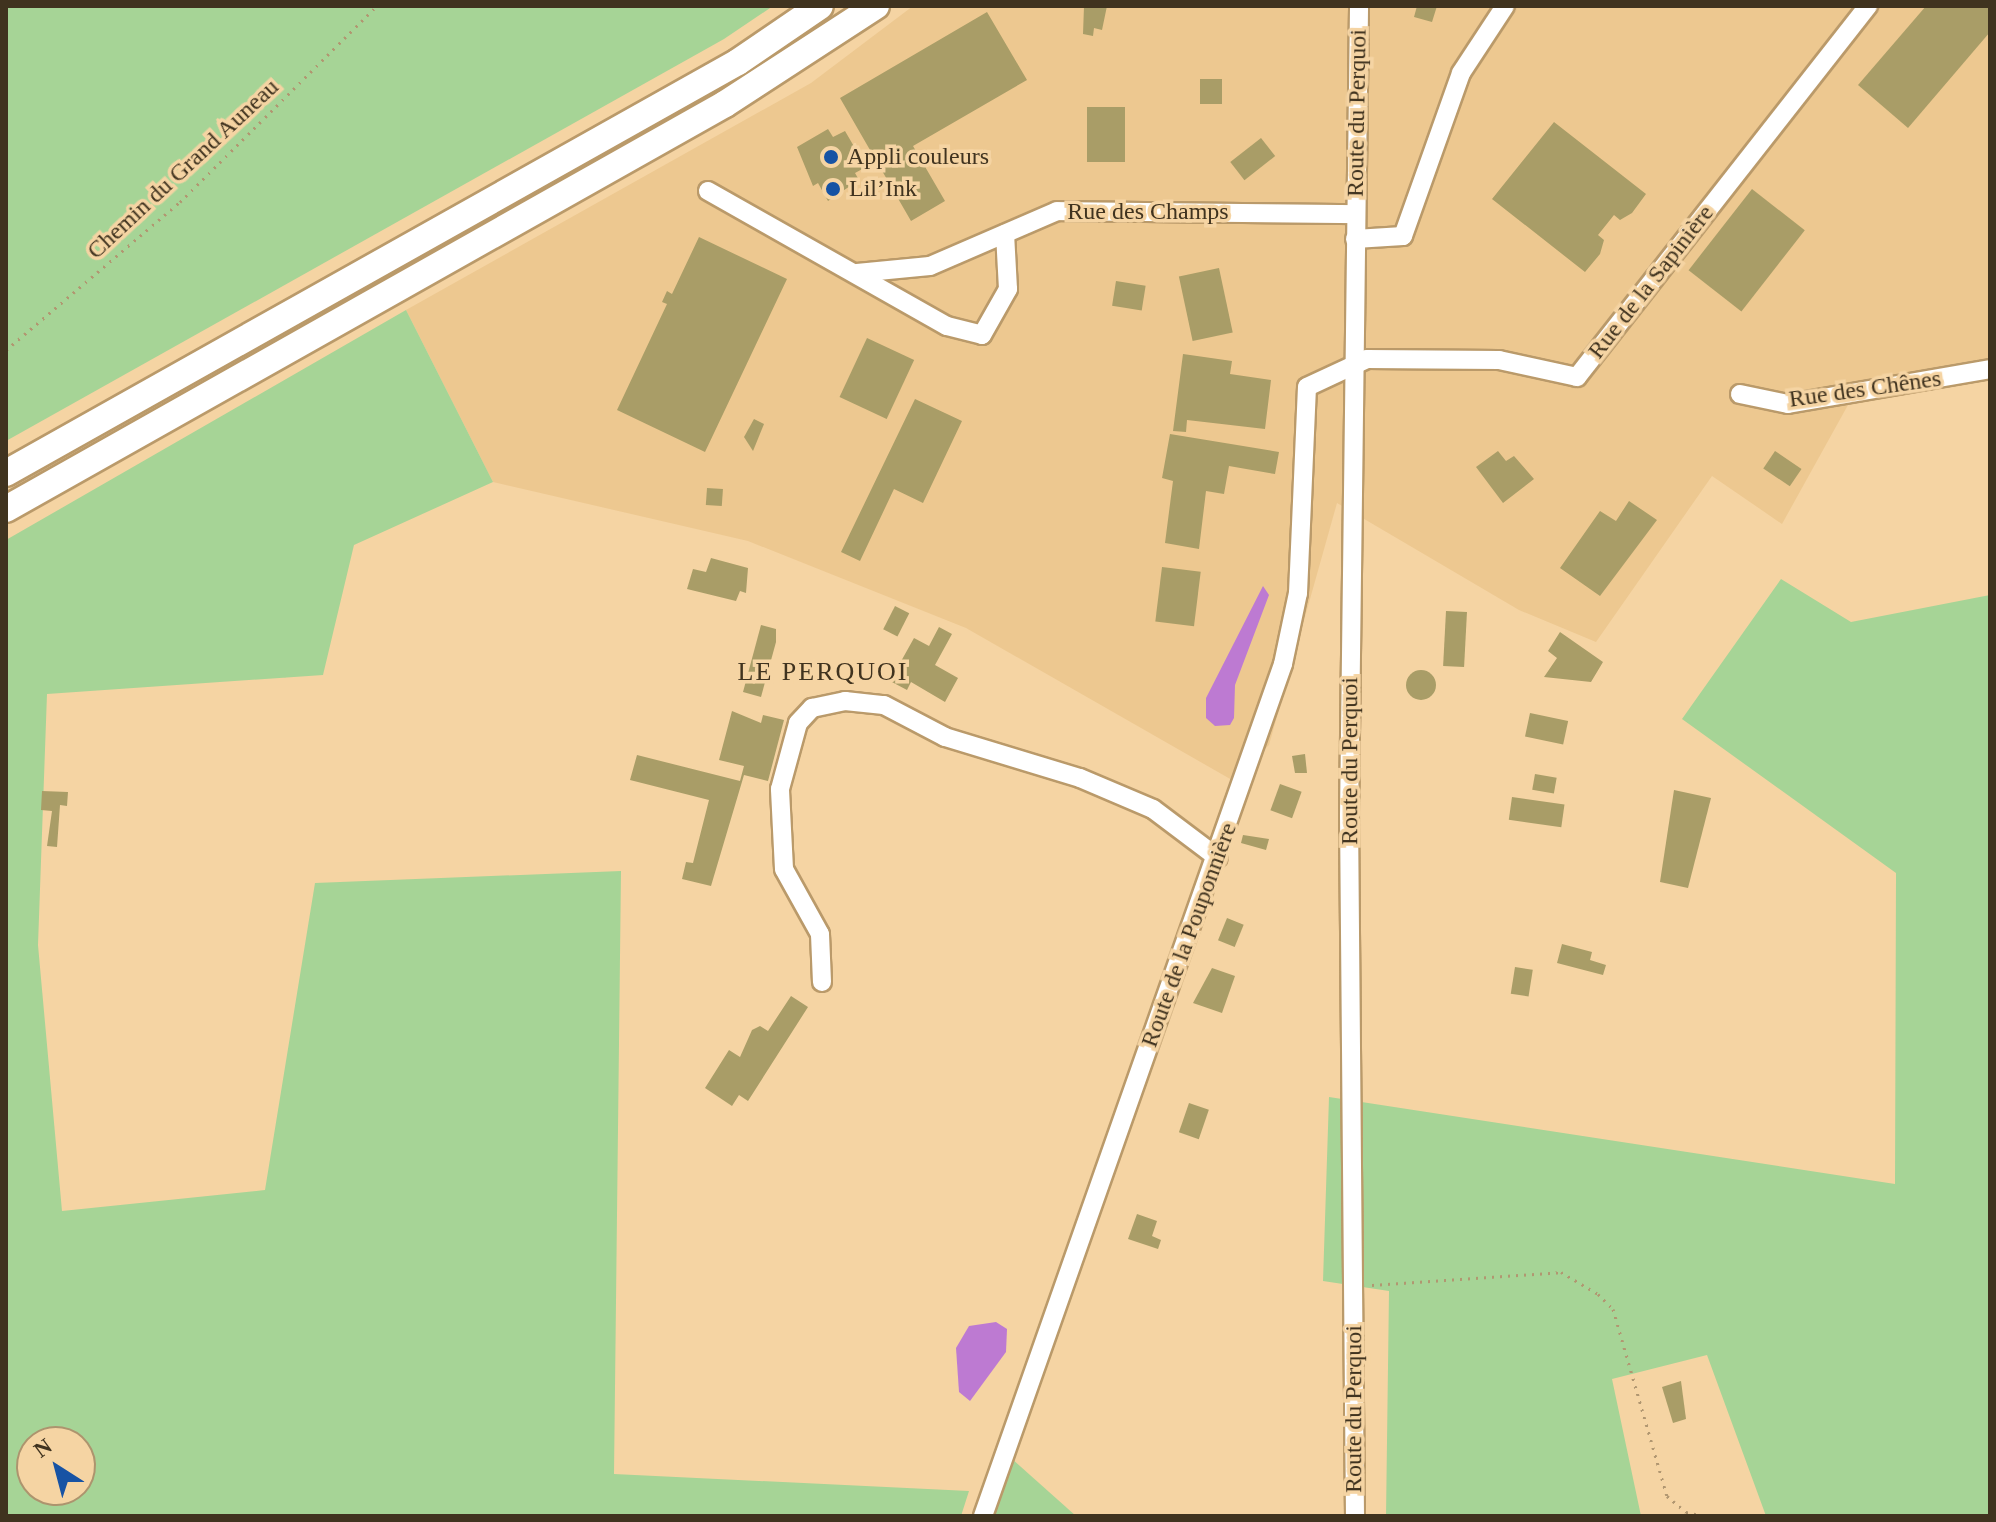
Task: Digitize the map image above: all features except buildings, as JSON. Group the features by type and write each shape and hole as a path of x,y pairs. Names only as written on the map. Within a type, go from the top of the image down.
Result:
{"highway":[{"path":"6,473 738,62 820,6"},
{"path":"6,509 725,104 876,6"}],"street":[{"name":"Route du Perquoi","path":"1355,1516 1353,369 1359,6"},
{"path":"1355,239 1403,236 1456,85 1505,6"},
{"name":"Rue de la Sapinière","path":"1353,369 1367,359 1499,360 1577,377 1868,6"},
{"path":"708,191 947,326 982,335 1008,289 1005,234"},
{"name":"Rue des Champs","path":"857,273 930,266 1057,211 1355,214"},
{"name":"Route de la Pouponnière","path":"983,1516 1218,858 1283,664 1298,593 1307,387 1353,369"},
{"name":"Rue des Chênes","path":"1740,394 1788,404 1990,369"},
{"path":"822,982 820,934 784,869 780,789 798,723 812,708 845,701 884,705 945,737 1080,778 1153,809 1218,858"}],"path":[{"name":"Chemin du Grand Auneau","path":"6,350 180,202 377,6"},
{"path":"1353,1284 1561,1272 1598,1294 1613,1309 1667,1496 1686,1512 1704,1516"}],"shaded area":[{"path":"913,6 1990,6 1990,380 1848,405 1782,524 1712,476 1596,642 1519,610 1337,503 1269,745 1232,780 966,628 748,541 493,482 406,310 811,83"},
{"path":"1263,586 1269,595 1235,685 1234,718 1230,725 1215,726 1206,718 1206,698"},
{"path":"996,1322 1007,1329 1006,1352 970,1401 959,1392 956,1348 969,1326"}],"green space":[{"path":"6,6 773,6 724,39 6,441"},
{"path":"406,310 493,482 354,545 323,675 47,694 38,945 62,1211 265,1190 315,883 621,871 614,1474 969,1491 961,1516 6,1516 6,540"},
{"path":"1781,579 1851,622 1990,595 1990,1516 1766,1516 1707,1355 1612,1379 1641,1516 1386,1516 1389,1291 1323,1281 1329,1097 1895,1184 1896,873 1682,719"},
{"path":"1012,1459 1076,1516 994,1516"}],"place":[{"name":"Appli couleurs","path":"831,157"},
{"name":"Lil’Ink","path":"833,189"}],"district":[{"name":"LE PERQUOI","path":"823,672"}]}
